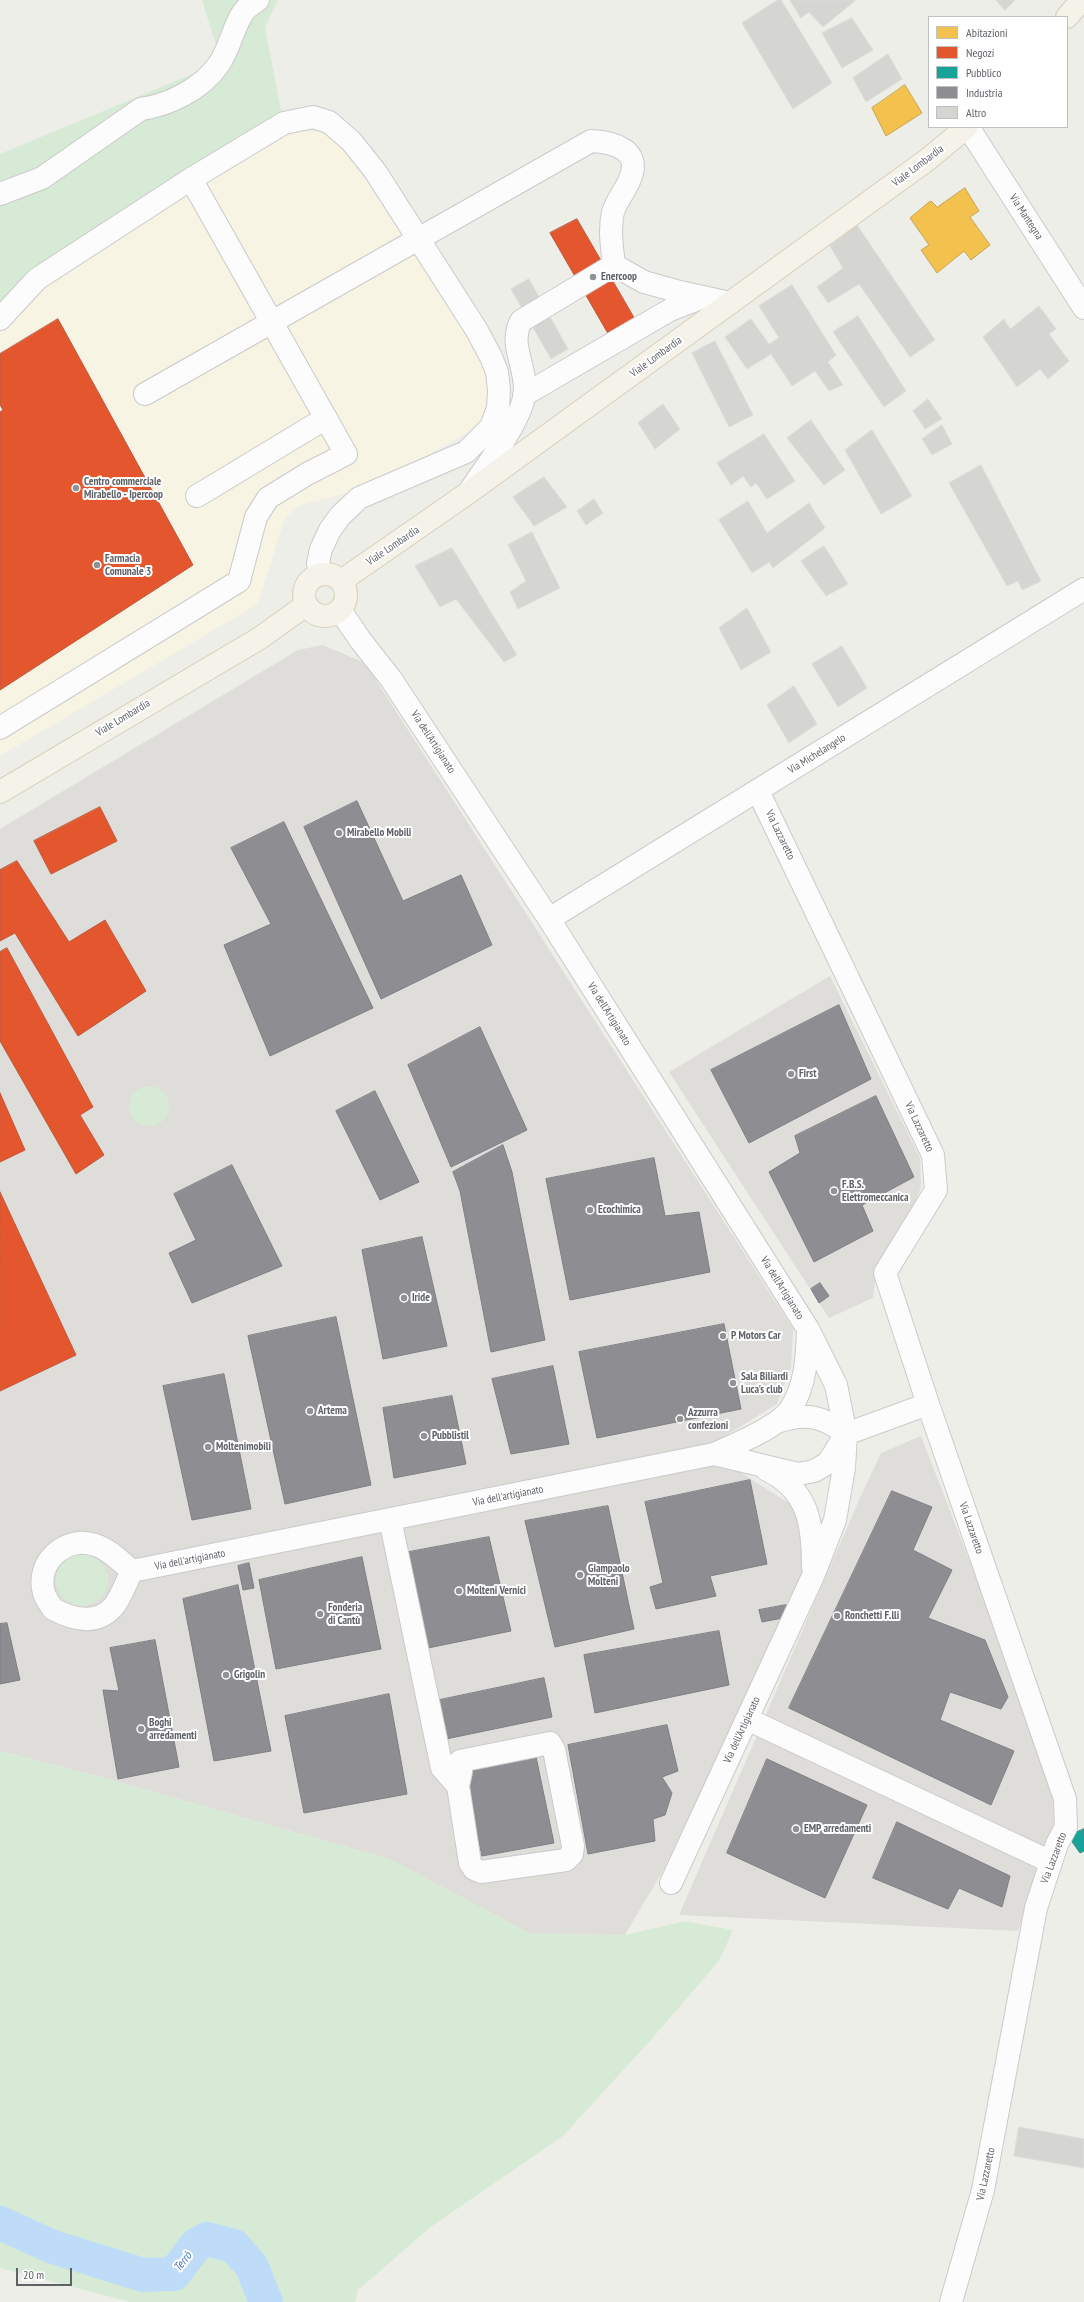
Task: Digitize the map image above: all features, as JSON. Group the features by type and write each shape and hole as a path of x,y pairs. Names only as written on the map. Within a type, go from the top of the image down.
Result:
{"main road":[{"path":"1068,16 1082,0"},
{"name":"Viale Lombardia","path":"331,578 468,493 927,160 966,128"},
{"path":"331,578 344,586 346,599 340,610 329,617 315,615 306,605 304,599 306,586 310,580 331,578"},
{"name":"Viale Lombardia","path":"0,792 260,638 306,605"}],"street":[{"path":"0,194 42,178 141,109 157,107 172,101 198,85 219,65 246,10 258,0"},
{"path":"0,319 38,279 191,179 284,122 313,117 329,122 351,141 375,171 419,239 476,329 491,357 498,384 498,408 491,427 466,452 359,498 345,512 330,530 321,549 318,563 331,578"},
{"name":"Via Mantegna","path":"968,128 1084,308"},
{"path":"145,394 591,141 610,142 628,153 633,163 631,178 613,211 610,236 614,265"},
{"path":"0,728 239,581 256,517 268,498 307,474 346,454 273,322 191,179"},
{"path":"614,265 644,282 730,303"},
{"path":"468,493 517,418 526,388 516,342 517,330 521,321 614,265"},
{"path":"524,395 670,310 703,297"},
{"path":"197,496 326,418"},
{"name":"Via Michelangelo","path":"549,919 1084,589"},
{"name":"Via dell'Artigianato","path":"340,610 361,641 391,679 549,919 808,1329 836,1385 846,1434 844,1468 835,1520 813,1576 671,1883"},
{"name":"Via Lazzaretto","path":"758,791 933,1155 936,1190 885,1273 928,1404 1065,1799 1066,1827 1051,1862 1036,1908 983,2190 951,2302"},
{"name":"Via dell'artigianato","path":"132,1571 714,1454 776,1422 791,1409 801,1386 806,1362 808,1329"},
{"path":"776,1422 794,1416 814,1417 831,1422 846,1434 928,1404"},
{"name":"Via dell'Artigianato","path":"714,1454 798,1474 814,1471 828,1463 846,1434"},
{"name":"Via dell'Artigianato","path":"753,1464 779,1476 806,1506 812,1529 813,1576"},
{"path":"390,1519 442,1768 458,1786 470,1864 474,1869 481,1872 566,1860 572,1854 572,1838 554,1750 550,1743 460,1761 462,1772 458,1786"},
{"path":"747,1719 1051,1862"}],"shaded area":[{"path":"281,111 287,135 299,131 321,132 342,146 484,352 492,390 486,410 478,427 411,464 347,493 301,505 285,517 258,604 0,756 0,309 25,282"},
{"path":"323,645 365,663 793,1329 791,1367 777,1404 725,1436 735,1469 797,1508 804,1575 664,1869 625,1935 531,1934 389,1859 97,1776 0,1751 0,829 298,650"},
{"path":"830,976 920,1158 921,1187 905,1226 877,1264 873,1298 829,1318 669,1072"},
{"path":"921,1436 1051,1771 1054,1823 1018,1931 679,1915 859,1500 881,1453"}],"green space":[{"path":"202,0 278,0 265,27 281,111 25,282 0,309 0,154 221,62"},
{"path":"149,1086 163,1092 169,1106 163,1120 149,1126 135,1120 129,1106 135,1092"},
{"path":"82,1554 92,1556 100,1562 106,1570 108,1580 106,1590 100,1598 92,1604 82,1606 72,1604 64,1598 58,1590 56,1580 58,1570 64,1562 72,1556"},
{"path":"0,1751 97,1776 389,1859 531,1934 625,1935 685,1921 733,1930 719,1961 650,2041 563,2136 432,2226 358,2290 355,2302 130,2302 0,2268"}],"building: Abitazioni":[{"path":"905,85 922,113 886,136 872,108"},
{"path":"965,188 979,211 970,217 990,245 971,260 964,251 937,273 921,250 929,245 910,218 929,202 931,201 937,207"}],"building: Negozi":[{"name":"Enercoop","path":"577,219 640,328 614,344 550,233"},
{"name":"Centro commerciale Mirabello - Ipercoop","path":"58,319 193,565 0,690 0,412 3,410 0,405 0,354"},
{"path":"100,807 117,841 51,874 34,841"},
{"path":"17,861 69,942 105,920 146,991 78,1036 15,933 0,941 0,870"},
{"path":"7,948 93,1107 80,1115 104,1155 76,1174 0,1041 0,952"},
{"path":"0,1093 25,1150 0,1162"},
{"path":"0,1192 76,1355 0,1391"}],"building: Pubblico":[{"path":"1084,1829 1084,1851 1080,1853 1068,1836"}],"building: Industria":[{"path":"357,801 403,901 461,875 492,945 381,999 304,827"},
{"path":"284,822 373,1008 270,1056 224,945 271,924 231,848"},
{"name":"First","path":"839,1005 871,1079 749,1143 711,1070"},
{"path":"480,1027 527,1130 451,1167 408,1065"},
{"path":"375,1091 419,1182 380,1200 336,1111"},
{"name":"F.B.S. Elettromeccanica","path":"876,1096 914,1177 862,1205 873,1231 814,1262 769,1172 800,1153 795,1136"},
{"path":"503,1145 512,1172 545,1340 491,1352 460,1191 453,1172"},
{"path":"654,1158 665,1216 699,1212 710,1272 570,1300 546,1179"},
{"path":"232,1165 282,1266 192,1303 169,1253 196,1240 174,1194"},
{"name":"Iride","path":"422,1237 447,1346 383,1359 362,1250"},
{"path":"820,1283 829,1296 819,1303 811,1289"},
{"name":"Artema","path":"336,1317 371,1485 285,1504 248,1336"},
{"path":"724,1324 741,1409 597,1438 579,1352"},
{"path":"553,1366 569,1444 511,1454 492,1379"},
{"name":"Moltenimobili","path":"224,1374 251,1509 192,1520 163,1386"},
{"name":"Pubblistil","path":"452,1396 466,1464 394,1478 383,1408"},
{"path":"750,1480 767,1564 710,1576 716,1596 656,1609 650,1587 663,1583 645,1502"},
{"path":"892,1491 932,1507 913,1550 952,1570 928,1618 985,1640 1008,1697 1001,1709 950,1692 940,1720 1014,1751 991,1805 789,1708"},
{"name":"Giampaolo Molteni","path":"608,1506 634,1629 555,1647 525,1521"},
{"name":"Molteni Vernici","path":"489,1537 511,1631 428,1648 409,1552"},
{"name":"Fonderia di Cantù","path":"362,1557 381,1649 276,1669 259,1580"},
{"path":"249,1563 254,1588 243,1590 238,1566"},
{"name":"Grigolin","path":"238,1585 271,1751 214,1761 183,1599"},
{"path":"786,1605 788,1617 762,1622 759,1610"},
{"path":"7,1623 20,1680 0,1684 0,1624"},
{"path":"719,1631 729,1685 595,1713 584,1655"},
{"name":"Boghi arredamenti","path":"155,1640 179,1767 118,1779 103,1690 119,1691 110,1648"},
{"path":"544,1678 552,1717 446,1739 435,1701"},
{"path":"389,1694 407,1794 304,1813 285,1716"},
{"path":"667,1725 678,1771 662,1777 672,1793 665,1815 653,1819 655,1841 588,1854 568,1745"},
{"path":"535,1752 554,1843 482,1856 462,1766"},
{"name":"EMP arredamenti","path":"767,1759 867,1805 825,1898 727,1853"},
{"path":"897,1822 1010,1876 1002,1907 959,1888 948,1909 873,1878"}],"building: Altro":[{"path":"778,0 781,0 832,83 793,109 742,23"},
{"path":"790,0 856,0 823,27 809,12 801,18"},
{"path":"996,0 1015,0 1005,10"},
{"path":"852,18 873,50 842,68 822,33"},
{"path":"888,54 902,79 866,102 853,78"},
{"path":"857,225 935,340 910,357 859,284 828,303 817,287 843,268 830,246"},
{"path":"529,279 568,349 551,359 511,289"},
{"path":"792,285 836,355 828,362 843,385 829,391 815,371 792,386 771,354 747,369 725,337 751,319 769,344 779,338 759,306"},
{"path":"1039,306 1056,329 1049,334 1069,361 1048,379 1040,369 1017,387 983,337 1004,319 1010,329"},
{"path":"858,316 906,391 884,407 833,332"},
{"path":"715,341 753,415 729,427 692,353"},
{"path":"928,399 942,419 925,429 913,411"},
{"path":"663,404 680,429 655,449 638,423"},
{"path":"811,420 845,470 824,485 787,438"},
{"path":"942,425 952,444 932,455 922,439"},
{"path":"872,430 912,496 881,514 845,450"},
{"path":"764,434 795,481 767,499 756,483 751,487 743,476 731,485 717,463"},
{"path":"981,465 1041,581 1022,590 1018,581 1007,586 949,483"},
{"path":"544,477 567,507 534,526 513,497"},
{"path":"594,499 603,513 586,525 577,511"},
{"path":"748,501 767,533 809,503 825,528 773,568 769,562 752,573 719,520"},
{"path":"532,532 560,588 518,609 510,592 526,581 508,545"},
{"path":"824,546 848,584 826,596 801,561"},
{"path":"452,548 517,655 504,662 456,599 440,607 415,566"},
{"path":"747,608 771,652 741,670 719,628"},
{"path":"842,646 867,688 838,707 812,664"},
{"path":"794,686 817,724 789,743 767,705"},
{"path":"1019,2127 1084,2139 1084,2168 1014,2156"}],"waterway":[{"name":"Terrò","path":"0,2223 53,2247 143,2275 174,2274 196,2245 207,2239 234,2246 252,2267 266,2302"}],"place":[{"name":"Enercoop","path":"593,277"},
{"name":"Centro commerciale Mirabello - Ipercoop","path":"76,488"},
{"name":"Farmacia Comunale 3","path":"97,565"},
{"name":"Mirabello Mobili","path":"339,833"},
{"name":"First","path":"791,1074"},
{"name":"F.B.S. Elettromeccanica","path":"834,1191"},
{"name":"Ecochimica","path":"590,1210"},
{"name":"Iride","path":"404,1298"},
{"name":"P Motors Car","path":"723,1336"},
{"name":"Sala Biliardi Luca's club","path":"733,1383"},
{"name":"Artema","path":"310,1411"},
{"name":"Azzurra confezioni","path":"680,1419"},
{"name":"Pubblistil","path":"424,1436"},
{"name":"Moltenimobili","path":"208,1447"},
{"name":"Giampaolo Molteni","path":"580,1575"},
{"name":"Molteni Vernici","path":"459,1591"},
{"name":"Fonderia di Cantù","path":"320,1614"},
{"name":"Ronchetti F.lli","path":"837,1616"},
{"name":"Grigolin","path":"226,1675"},
{"name":"Boghi arredamenti","path":"141,1729"},
{"name":"EMP arredamenti","path":"796,1829"}]}
